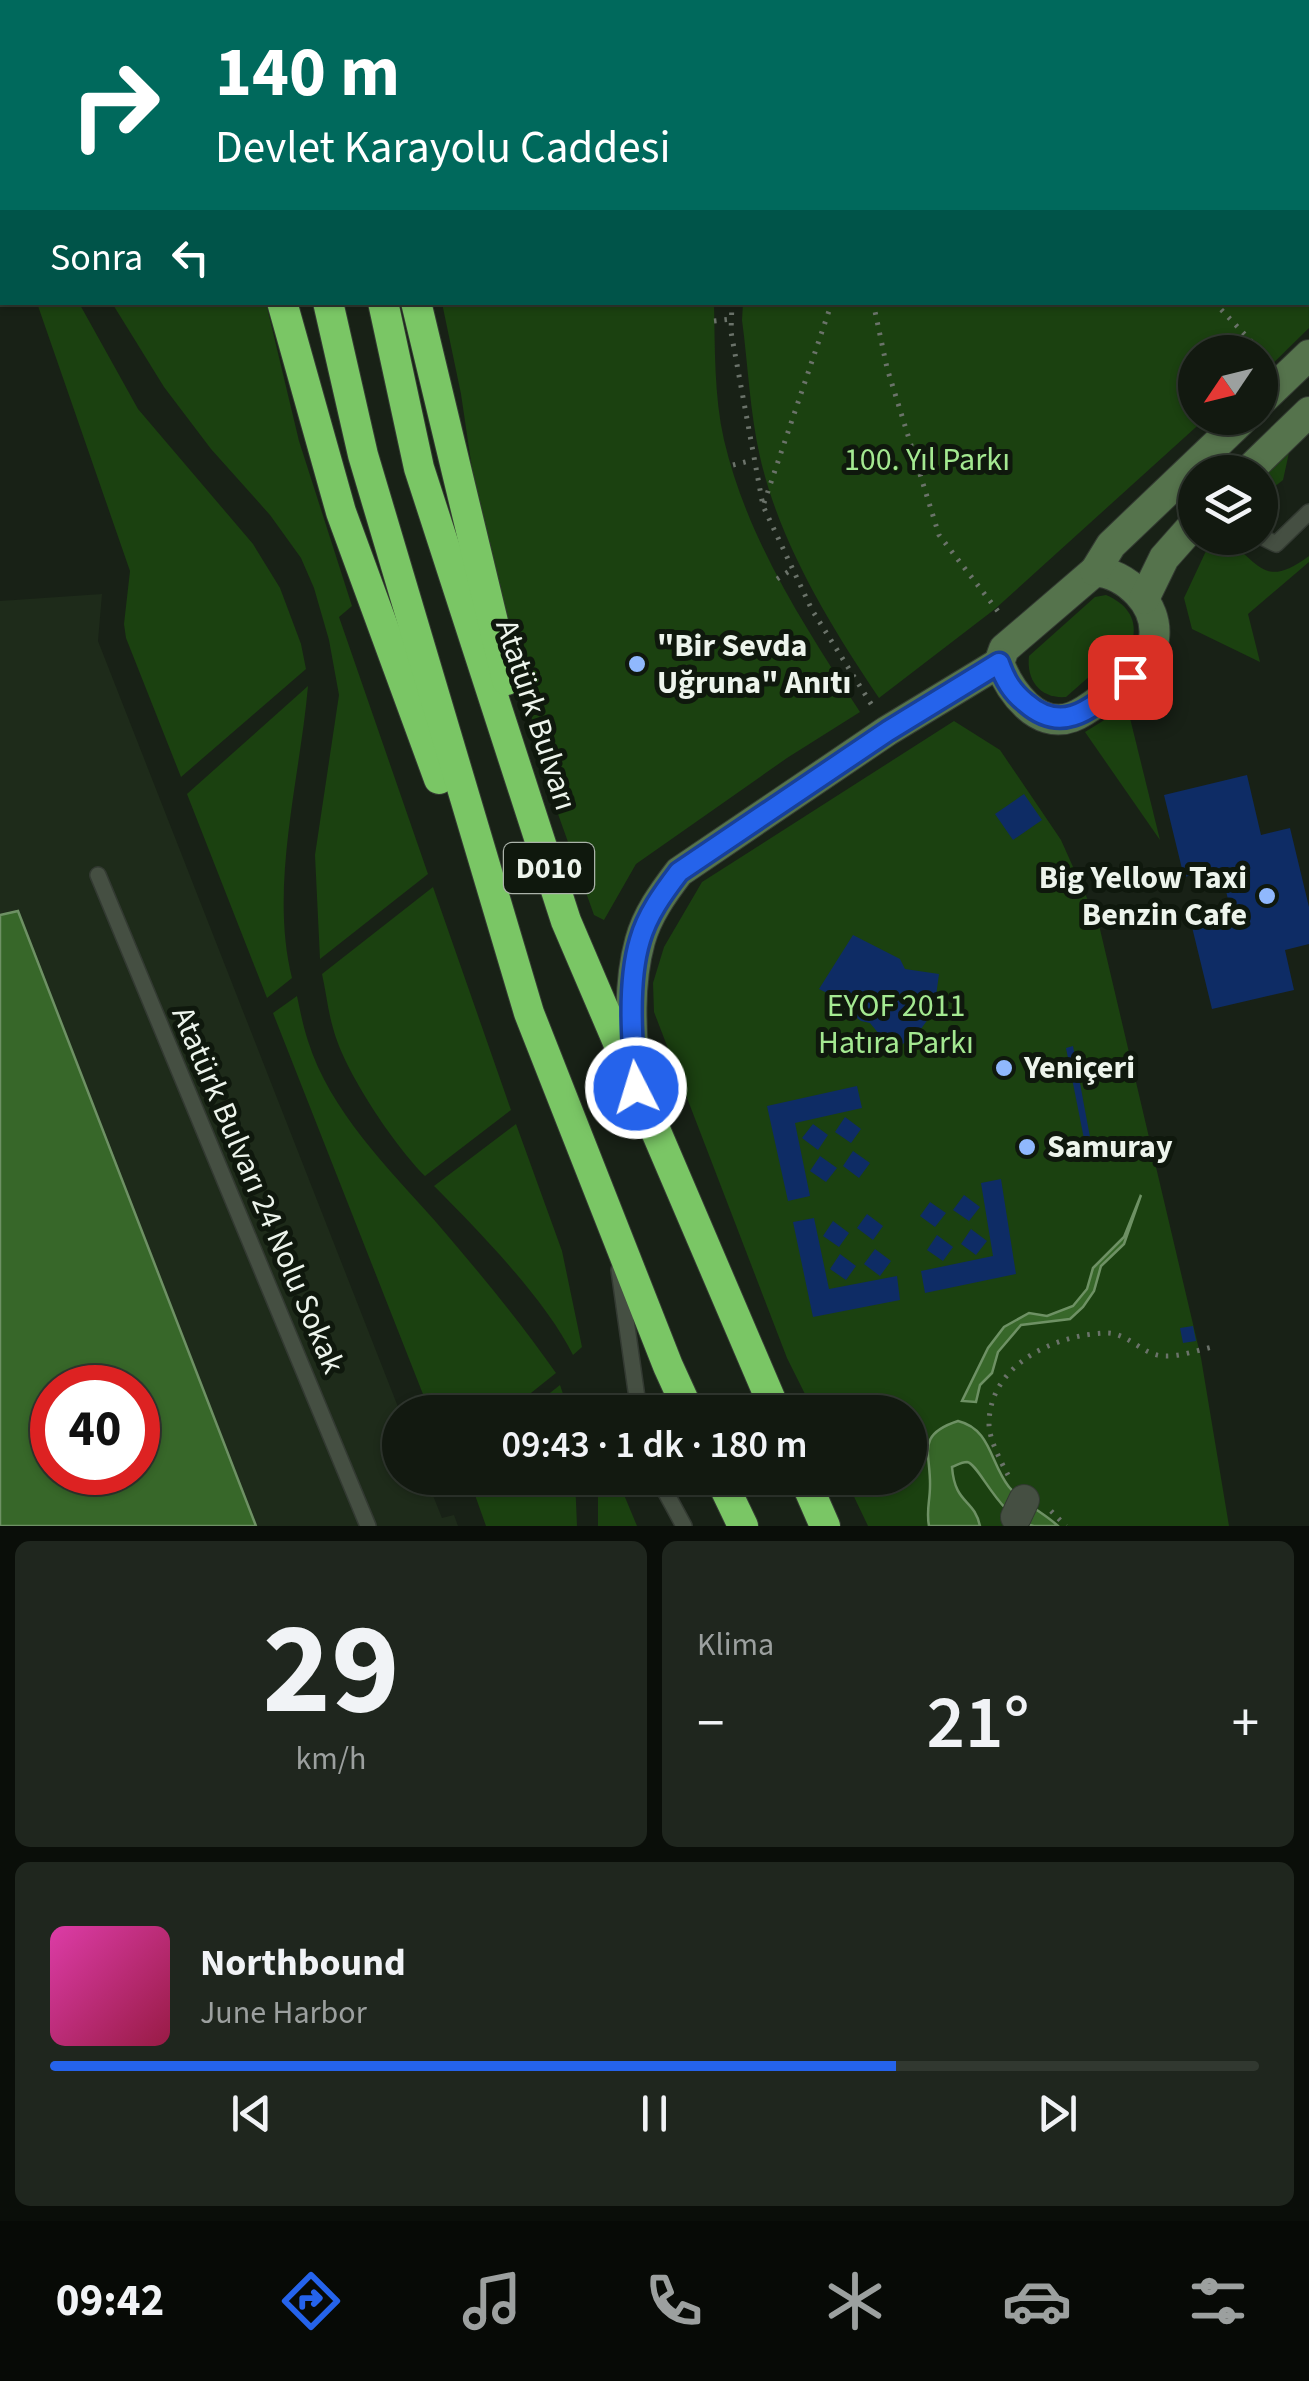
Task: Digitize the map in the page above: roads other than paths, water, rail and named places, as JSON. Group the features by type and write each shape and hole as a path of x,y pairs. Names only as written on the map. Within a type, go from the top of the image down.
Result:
{"highway":[{"path":"283,305 342,512 379,619 529,1013"},
{"name":"D010","path":"329,305 363,456 529,1013 682,1395"},
{"name":"Atatürk Bulvarı","path":"383,305 420,468 566,921 769,1395"},
{"path":"417,305 566,921"},
{"path":"728,1495 743,1526"},
{"path":"811,1495 825,1526"}],"street":[{"path":"1278,385 1309,355"},
{"path":"1264,455 1309,412"},
{"path":"636,1088 630,1022 640,940 659,898 679,872 888,731 999,663 1004,649 1094,571 1111,545 1226,435"},
{"path":"1144,599 1164,558 1178,542"},
{"path":"999,663 1015,694 1052,720 1071,718 1130,677 1148,658 1155,638 1152,620 1144,599 1113,573 1094,571"}],"lane":[{"path":"1278,542 1309,512"},
{"name":"Atatürk Bulvarı 24 Nolu Sokak","path":"98,875 368,1526"},
{"path":"613,1226 636,1395"},
{"path":"667,1495 684,1526"}],"place":[{"name":"\"Bir Sevda Uğruna\" Anıtı","path":"637,664"},
{"name":"Big Yellow Taxi Benzin Cafe","path":"1267,896"},
{"name":"Yeniçeri","path":"1004,1068"},
{"name":"Samuray","path":"1027,1147"}],"park label":[{"name":"100. Yıl Parkı","path":"927,460"},
{"name":"EYOF 2011 Hatıra Parkı","path":"896,1024"}]}
